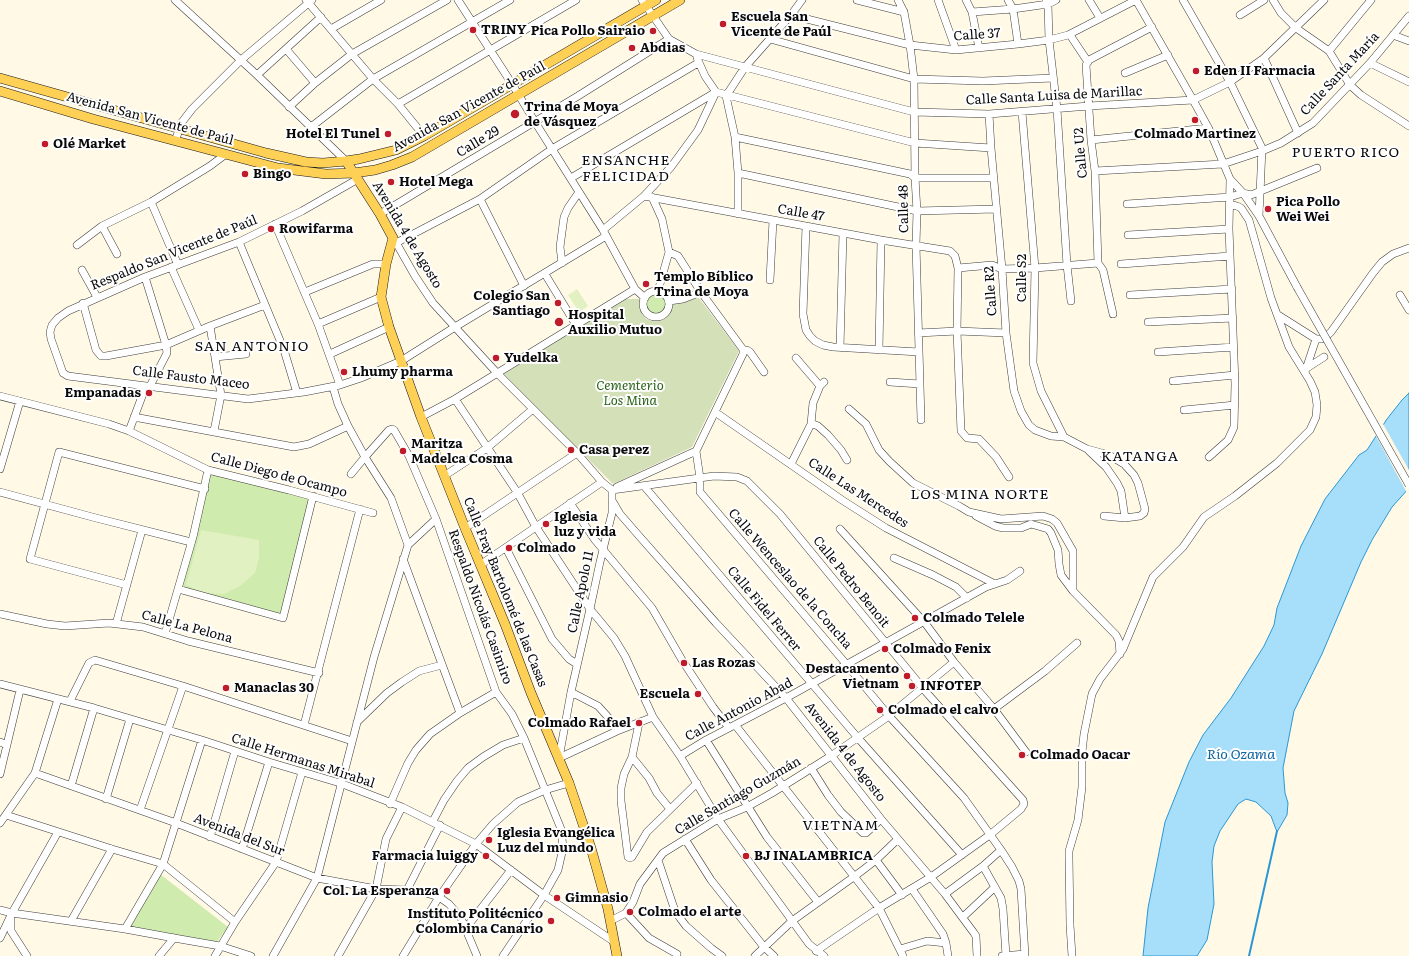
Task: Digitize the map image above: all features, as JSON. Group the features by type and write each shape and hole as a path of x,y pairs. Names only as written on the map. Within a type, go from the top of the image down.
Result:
{"main road":[{"name":"Avenida San Vicente de Paúl","path":"0,78 266,153 306,162 323,163 346,161 396,150 424,136 644,3 656,0"},
{"name":"Avenida San Vicente de Paúl","path":"0,91 93,119 294,171 356,176 392,165 412,156 680,0"},
{"name":"Avenida 4 de Agosto","path":"346,161 380,214 394,240"},
{"name":"Calle Fray Bartolomé de las Casas","path":"394,240 386,264 382,297 389,327 444,476 505,624 531,693 569,783 591,848 610,921 617,956"}],"street":[{"name":"Avenida 4 de Agosto","path":"175,0 257,75 346,161"},
{"path":"331,29 381,0"},
{"path":"289,107 352,54 447,0"},
{"path":"458,0 605,233 635,289 645,298"},
{"path":"311,127 373,79 510,0"},
{"path":"398,104 576,0"},
{"path":"738,214 738,173 735,137 726,96 745,67 791,16 802,0"},
{"path":"857,0 904,12"},
{"name":"Calle 48","path":"898,0 904,12 914,79 915,178 917,211 916,245 921,420"},
{"path":"938,0 956,50"},
{"path":"966,0 972,12 979,48"},
{"path":"1008,0 1013,9 1018,44"},
{"path":"972,12 1013,9 1056,0"},
{"path":"1089,0 1100,18"},
{"path":"1136,0 1208,128 1230,179 1243,193 1259,216 1297,287 1409,484"},
{"name":"Calle 37","path":"791,16 910,45 956,50 1049,40 1070,35 1136,0"},
{"path":"1182,0 1230,82 1262,151 1259,216"},
{"path":"1240,15 1264,0"},
{"path":"1273,0 1281,12 1296,28 1329,51 1350,85 1361,95 1409,126"},
{"name":"Calle Santa Luisa de Marillac","path":"644,3 669,39 696,54 914,112 990,114 1193,100 1230,82 1264,58 1324,0"},
{"path":"1329,51 1371,0"},
{"path":"175,141 186,115 240,60 308,1 373,79 398,104 424,136"},
{"path":"1047,2 1049,40 1057,110 1067,265 1071,301"},
{"name":"Calle Santa María","path":"1095,171 1223,164 1262,151 1298,133 1313,123 1370,63 1409,16"},
{"path":"257,75 321,17"},
{"path":"1070,35 1088,62 1152,27"},
{"path":"1393,35 1409,41"},
{"name":"Calle 29","path":"380,214 535,122 669,39"},
{"path":"770,39 914,79 983,81 1053,78"},
{"path":"286,50 316,83"},
{"path":"696,54 698,63 716,92 726,96 915,144 991,148"},
{"path":"1124,74 1168,55"},
{"path":"1264,58 1298,133"},
{"name":"Calle U2","path":"1088,62 1086,65 1095,171 1098,263 1103,270 1113,314"},
{"path":"394,240 480,199 552,149 698,63"},
{"path":"1370,63 1409,82"},
{"path":"571,178 716,92"},
{"name":"Calle Fausto Maceo","path":"68,376 248,399 333,387 361,378 401,361 545,274 605,233 644,196 671,167 698,130 716,92"},
{"name":"Calle S2","path":"1022,112 1035,268 1033,363 1040,392 1064,437"},
{"name":"Calle R2","path":"990,114 991,148 1006,333 1014,391 1025,417 1034,430 1051,436 1064,437 1087,449"},
{"path":"1092,140 1208,128"},
{"path":"735,137 910,174 915,178 994,178"},
{"path":"77,245 102,226 151,202 210,166 226,154"},
{"path":"1127,204 1230,201 1243,193 1251,195 1255,194 1317,168"},
{"path":"738,173 917,211 996,209"},
{"name":"Respaldo San Vicente de Paúl","path":"68,376 63,373 51,339 50,332 52,325 58,318 83,303 97,297 145,277 239,242 302,211 356,176"},
{"path":"1209,457 1222,446 1231,434 1234,427 1235,375 1229,229 1230,179"},
{"path":"562,263 560,247 564,217 568,208 579,192"},
{"name":"Calle 47","path":"644,196 881,240 950,251 955,256 958,268"},
{"path":"652,197 662,219 669,252 658,291"},
{"path":"480,199 524,286"},
{"path":"1072,956 1069,851 1078,820 1082,787 1082,752 1086,720 1095,687 1120,654 1126,643 1153,577 1183,547 1204,517 1277,463 1310,430 1316,417 1317,405 1314,392 1306,370 1289,347 1271,298 1249,220 1241,208 1230,201"},
{"path":"151,202 199,330"},
{"path":"770,280 773,220"},
{"path":"275,224 318,324 340,385"},
{"path":"102,226 117,254"},
{"path":"806,226 803,314 806,330 815,341 823,345 840,348 919,352"},
{"path":"1128,235 1229,229"},
{"path":"840,348 843,233"},
{"name":"Avenida 4 de Agosto","path":"394,240 433,303 497,373 577,453 602,482 612,490"},
{"path":"879,350 881,240"},
{"path":"239,242 284,350 297,393"},
{"path":"1278,315 1316,339 1323,340 1328,336 1382,262 1393,254 1409,248"},
{"path":"612,490 696,451 743,354 742,348 701,292 678,256 669,252"},
{"path":"1121,264 1230,256"},
{"path":"1009,477 996,457 979,439 967,438 962,431 957,330 958,268 992,265 1002,269 1035,268 1098,263"},
{"path":"305,292 373,264 386,264"},
{"path":"82,270 97,297"},
{"path":"545,274 576,325"},
{"path":"129,430 144,391 150,386 166,353 166,345 145,277"},
{"path":"421,417 455,399 635,289"},
{"path":"1130,295 1232,289"},
{"path":"658,291 664,294 669,305 666,313 654,318 644,310 643,302 648,294 658,291"},
{"path":"668,301 683,299 701,292"},
{"path":"1400,295 1409,310"},
{"path":"318,324 382,297"},
{"path":"83,303 96,350 101,356 115,355 166,345 199,330 265,305"},
{"path":"1148,322 1233,318"},
{"path":"210,326 221,395 214,432"},
{"path":"330,354 389,327"},
{"path":"918,332 957,330 1006,333"},
{"path":"1306,370 1316,339"},
{"path":"1158,352 1234,347"},
{"path":"743,350 750,352 764,372"},
{"path":"215,357 246,354"},
{"path":"1306,370 1324,357"},
{"path":"791,464 811,424 813,403 822,384 796,358"},
{"path":"1173,380 1235,375"},
{"path":"890,382 920,384"},
{"path":"333,387 338,404 348,426 365,457 391,498 408,545"},
{"name":"Calle Diego de Ocampo","path":"0,396 129,430 208,470 313,496 373,513"},
{"path":"455,399 517,492 536,527 590,609 614,638 625,656 653,717 680,756 718,819 809,944 824,956"},
{"path":"0,469 20,401"},
{"path":"1184,410 1235,405"},
{"path":"849,409 866,424 879,450 913,483 960,506 968,512 995,526 1003,528 1021,528 1031,524 1048,529 1058,550 1061,574 1073,590 1116,635 1119,641 1120,654"},
{"path":"444,476 487,448 533,410"},
{"name":"Calle Las Mercedes","path":"715,412 842,500 886,528 995,584"},
{"path":"134,417 294,447 309,444 348,426"},
{"path":"811,424 818,426 828,435 848,460"},
{"name":"Respaldo Nicolás Casimiro","path":"365,457 389,430 394,430 409,456 436,519 496,692 512,714 524,738 561,830 563,848 558,870 544,895 503,956"},
{"path":"1087,449 1101,452 1117,459 1129,470 1138,483 1145,509 1144,513 1140,516 1125,518 1104,516"},
{"path":"1087,449 1106,467 1117,483 1121,491 1125,518"},
{"name":"Calle Wenceslao de la Concha","path":"696,451 700,478 700,492 889,716 964,798 991,834 1019,881 1021,889 1025,955"},
{"path":"127,585 30,559 59,452 205,488"},
{"path":"465,528 577,453"},
{"path":"351,474 365,457"},
{"path":"165,634 191,542 205,488 208,470"},
{"name":"Calle Pedro Benoit","path":"612,490 714,476 737,478 752,484 780,514 923,688 1023,800 1024,804 1021,809 991,834"},
{"path":"480,565 602,482"},
{"name":"Calle Fidel Ferrer","path":"644,486 858,738 962,855"},
{"name":"Calle Apolo 11","path":"559,758 577,664 612,513 612,490"},
{"path":"0,492 191,542"},
{"path":"178,589 283,618 313,496"},
{"name":"Avenida 4 de Agosto","path":"613,502 620,514 640,537 786,698 881,819 945,894 976,936 977,956"},
{"path":"570,503 595,540 652,608 682,660 713,707 784,786 879,908 903,956"},
{"path":"304,725 319,673 360,509"},
{"path":"968,512 1001,519 1043,516 1052,518 1057,523 1073,551 1073,590"},
{"path":"273,956 316,878 374,657 408,545 436,519"},
{"path":"840,529 924,623 954,662 994,709 1026,752"},
{"path":"116,624 142,530"},
{"path":"506,548 552,639 568,660 577,664"},
{"path":"894,558 934,575 956,587 966,598"},
{"path":"403,559 460,713"},
{"name":"Calle Antonio Abad","path":"680,756 706,740 886,644 966,598 1007,580 1020,571"},
{"name":"Calle La Pelona","path":"0,614 47,624 65,626 109,623 143,627 165,634 319,673"},
{"path":"994,709 1045,671 1077,643"},
{"path":"70,702 89,663 95,660 182,686 352,741"},
{"name":"Calle Santiago Guzmán","path":"626,913 633,902 640,884 663,853 718,819 747,807 784,786 831,756 889,716 954,662"},
{"path":"357,722 387,693 402,682 419,671 442,666"},
{"name":"Calle Hermanas Mirabal","path":"0,684 94,708 202,740 340,783 390,804 402,807 433,821 476,844 544,895 613,941"},
{"path":"140,810 182,686"},
{"path":"0,774 20,690"},
{"path":"390,804 408,763 416,750 430,734 460,713 496,692"},
{"path":"571,692 598,706 608,717 617,731"},
{"path":"0,823 35,772 58,699"},
{"path":"72,786 94,708"},
{"path":"559,758 617,731 653,717"},
{"path":"106,799 130,719"},
{"path":"639,723 632,757 624,774 622,788 621,801 628,857 632,857 647,832 697,783"},
{"path":"433,821 449,793 468,768 503,745 524,738"},
{"path":"125,929 163,864 202,740"},
{"path":"706,740 767,838 818,902"},
{"path":"0,742 7,745"},
{"path":"210,837 235,751"},
{"path":"632,757 649,778 657,793 670,809"},
{"path":"242,849 269,762"},
{"path":"810,768 841,812 863,833 881,819"},
{"name":"Avenida del Sur","path":"35,772 106,799 176,823 316,878 376,889 407,890 439,897"},
{"path":"215,956 235,922 276,862 302,772"},
{"path":"403,956 439,897 476,844 493,824 518,802 545,790 569,783"},
{"path":"338,956 376,889 386,839 402,807"},
{"path":"6,815 163,864 235,922"},
{"path":"407,890 440,825"},
{"path":"0,938 12,913 58,832"},
{"path":"816,951 879,908 931,877 991,834"},
{"path":"685,839 711,880 764,946 774,956"},
{"path":"755,956 792,921 876,860 898,839"},
{"path":"70,921 112,849"},
{"path":"945,894 983,866 1001,850"},
{"path":"658,860 675,910 680,918 686,926 722,956"},
{"path":"876,860 902,895"},
{"path":"983,866 995,887 1003,909 1006,956"},
{"path":"466,928 511,870"},
{"path":"963,917 995,887"},
{"path":"912,889 943,934 948,956"},
{"path":"439,897 454,909 466,928 477,956"},
{"path":"0,910 125,929 220,946 251,956"},
{"path":"12,913 11,931 27,956"},
{"path":"610,921 626,913 649,938 677,954"},
{"path":"159,956 174,938"},
{"path":"900,949 927,941 946,943"},
{"path":"1002,956 1025,955"}],"green space":[{"path":"577,289 588,306 579,312 568,295"},
{"path":"656,294 664,297 667,305 664,313 656,316 648,313 645,305 648,297"},
{"name":"Cementerio Los Mina","path":"699,298 739,351 692,447 613,484 504,374 626,299 640,299 639,307 642,314 646,319 652,321 665,318 670,312 673,304"},
{"path":"210,473 311,499 280,614 183,587"},
{"path":"201,530 259,540 259,558 255,573 240,586 224,594 204,593 186,585"},
{"path":"160,874 228,927 213,947 128,931"}],"water":[{"name":"Río Ozama","path":"1409,393 1409,488 1392,507 1372,540 1361,562 1322,654 1294,711 1283,768 1285,793 1288,803 1287,815 1277,832 1271,816 1256,802 1246,799 1238,804 1220,831 1214,846 1212,862 1214,904 1207,940 1197,956 1143,956 1148,908 1165,822 1189,762 1203,735 1231,698 1264,646 1274,625 1277,608 1301,546 1325,499 1359,455 1367,450 1387,419"}],"pier":[{"path":"1382,422 1409,470 1409,491 1407,493 1375,434"}],"waterway":[{"path":"1249,956 1277,831"}],"place":[{"name":"Escuela San Vicente de Paúl","path":"723,24"},
{"name":"TRINY","path":"473,30"},
{"name":"Pica Pollo Sairaio","path":"653,31"},
{"name":"Abdias","path":"632,48"},
{"name":"Eden II Farmacia","path":"1196,71"},
{"name":"Trina de Moya de Vásquez","path":"515,114"},
{"name":"Colmado Martinez","path":"1195,120"},
{"name":"Hotel El Tunel","path":"388,134"},
{"name":"Olé Market","path":"45,144"},
{"name":"Bingo","path":"245,174"},
{"name":"Hotel Mega","path":"391,182"},
{"name":"Pica Pollo Wei Wei","path":"1268,209"},
{"name":"Rowifarma","path":"271,229"},
{"name":"Templo Bíblico Trina de Moya","path":"646,284"},
{"name":"Colegio San Santiago","path":"558,303"},
{"name":"Hospital Auxilio Mutuo","path":"559,322"},
{"name":"Yudelka","path":"496,358"},
{"name":"Lhumy pharma","path":"344,372"},
{"name":"Empanadas","path":"149,393"},
{"name":"Casa perez","path":"571,450"},
{"name":"Maritza Madelca Cosma","path":"403,451"},
{"name":"Iglesia luz y vida","path":"546,524"},
{"name":"Colmado","path":"509,548"},
{"name":"Colmado Telele","path":"915,618"},
{"name":"Colmado Fenix","path":"885,649"},
{"name":"Las Rozas","path":"684,663"},
{"name":"Destacamento Vietnam","path":"907,676"},
{"name":"INFOTEP","path":"912,686"},
{"name":"Manaclas 30","path":"226,688"},
{"name":"Escuela","path":"698,694"},
{"name":"Colmado el calvo","path":"880,710"},
{"name":"Colmado Rafael","path":"639,723"},
{"name":"Colmado Oacar","path":"1022,755"},
{"name":"Iglesia Evangélica Luz del mundo","path":"489,840"},
{"name":"Farmacia luiggy","path":"486,856"},
{"name":"BJ INALAMBRICA","path":"746,856"},
{"name":"Col. La Esperanza","path":"447,891"},
{"name":"Gimnasio","path":"557,898"},
{"name":"Colmado el arte","path":"630,912"},
{"name":"Instituto Politécnico Colombina Canario","path":"551,921"}],"district":[{"name":"PUERTO RICO","path":"1346,153"},
{"name":"ENSANCHE FELICIDAD","path":"626,170"},
{"name":"SAN ANTONIO","path":"252,347"},
{"name":"KATANGA","path":"1140,457"},
{"name":"LOS MINA NORTE","path":"980,495"},
{"name":"VIETNAM","path":"841,826"}]}
